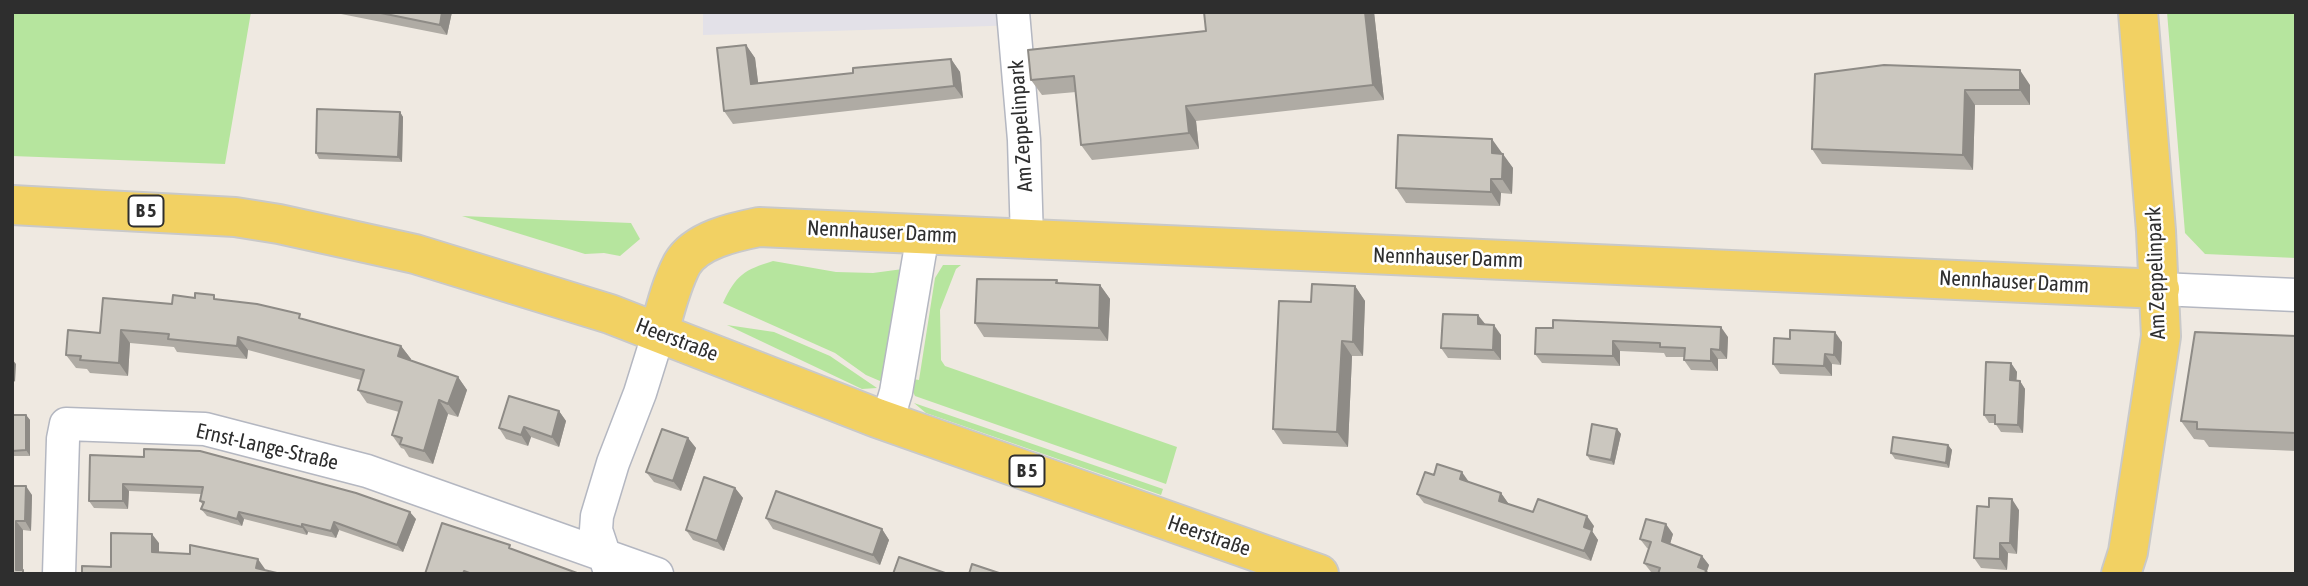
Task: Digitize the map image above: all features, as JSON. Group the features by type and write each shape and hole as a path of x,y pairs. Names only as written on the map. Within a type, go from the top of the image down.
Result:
{"main road":[{"name":"Am Zeppelinpark","path":"2121,574 2128,552 2161,336 2160,289 2138,12"},
{"name":"Heerstraße","path":"12,205 235,217 415,254 598,310 887,422 1319,574"},
{"name":"Nennhauser Damm","path":"659,332 683,262 720,237 759,227 2160,289"}],"street":[{"name":"Am Zeppelinpark","path":"1013,12 1024,139 1027,240"},
{"path":"887,422 896,393 923,234"},
{"name":"Nennhauser Damm","path":"2160,289 2296,295"},
{"path":"657,574 607,564 596,530 597,516 613,463 643,385 659,332"},
{"name":"Ernst-Lange-Straße","path":"59,574 63,439 66,424 205,429 367,471 607,564"}],"shaded area":[{"path":"703,12 1020,12 1022,25 703,35"}],"green space":[{"path":"12,12 251,12 225,164 12,156"},
{"path":"2167,12 2296,12 2296,258 2205,254 2185,233"},
{"path":"462,216 631,223 640,239 620,256 585,254"},
{"path":"773,261 836,272 873,273 903,269 887,379 880,381 866,375 835,353 723,303 742,275"},
{"path":"943,265 961,265 956,269 940,310 941,360 945,366 1177,447 1166,484 915,396 913,379 919,380 935,278"},
{"path":"727,325 774,332 830,356 877,388 862,389"},
{"path":"914,403 1163,489 1161,495 926,413"}],"building":[{"path":"376,12 442,12 440,25"},
{"path":"1204,12 1365,12 1373,85 1186,106 1189,133 1081,145 1074,76 1031,80 1028,50 1206,31"},
{"path":"746,45 751,84 853,73 853,68 951,59 954,86 724,111 717,48"},
{"path":"1884,65 2020,70 2020,90 1965,90 1963,155 1812,149 1815,74"},
{"path":"317,109 400,112 398,157 316,153"},
{"path":"1398,135 1492,139 1492,153 1503,154 1502,179 1491,179 1491,192 1396,188"},
{"path":"977,279 1057,280 1056,283 1100,285 1099,328 975,323"},
{"path":"1312,284 1355,286 1353,342 1342,341 1337,432 1273,429 1279,301 1311,302"},
{"path":"195,293 214,295 214,299 257,304 300,314 299,318 401,346 398,356 458,377 448,404 439,400 424,451 400,444 402,438 392,435 402,402 358,390 364,370 238,337 237,346 168,339 169,334 121,330 119,363 80,360 81,356 66,355 68,330 100,333 103,298 172,304 173,295 195,298"},
{"path":"1443,314 1478,315 1478,324 1494,325 1493,350 1441,348"},
{"path":"1553,320 1721,327 1720,350 1711,349 1711,361 1684,360 1685,348 1660,347 1660,343 1613,341 1613,356 1535,354 1536,328 1553,328"},
{"path":"1790,330 1835,332 1834,355 1825,354 1824,366 1773,364 1774,338 1790,339"},
{"path":"2195,332 2296,336 2296,433 2197,429 2197,422 2181,421"},
{"path":"1986,362 2011,363 2010,380 2020,381 2018,425 1995,424 1995,415 1984,415"},
{"path":"509,396 559,411 552,437 524,427 521,435 499,428"},
{"path":"12,415 26,415 26,450 12,451"},
{"path":"1592,424 1617,429 1611,460 1587,455"},
{"path":"662,429 688,438 673,481 646,472"},
{"path":"1893,437 1948,445 1946,463 1891,453"},
{"path":"144,449 200,451 356,493 410,512 397,545 334,522 331,531 239,512 237,519 201,509 204,502 200,501 203,487 123,484 123,501 89,501 90,455 144,457"},
{"path":"1437,464 1462,472 1460,479 1501,493 1499,501 1533,512 1538,499 1587,516 1584,527 1592,530 1584,551 1417,494 1425,472 1434,475"},
{"path":"704,477 735,488 717,541 686,530"},
{"path":"12,486 26,486 25,521 16,521 16,570 23,570 23,574 12,574"},
{"path":"776,491 882,529 873,555 766,518"},
{"path":"1989,498 2012,499 2010,543 2000,543 2000,559 1974,558 1977,506 1989,507"},
{"path":"1646,519 1666,524 1662,541 1702,556 1698,567 1706,570 1705,574 1658,574 1660,568 1644,563 1651,542 1640,539"},
{"path":"442,523 510,545 509,548 577,573 472,574 464,571 463,574 425,574"},
{"path":"111,533 152,534 152,552 190,554 190,545 258,559 256,568 281,574 82,574 82,566 111,567"},
{"path":"899,557 948,574 893,574"},
{"path":"972,564 1002,574 969,574"}]}
